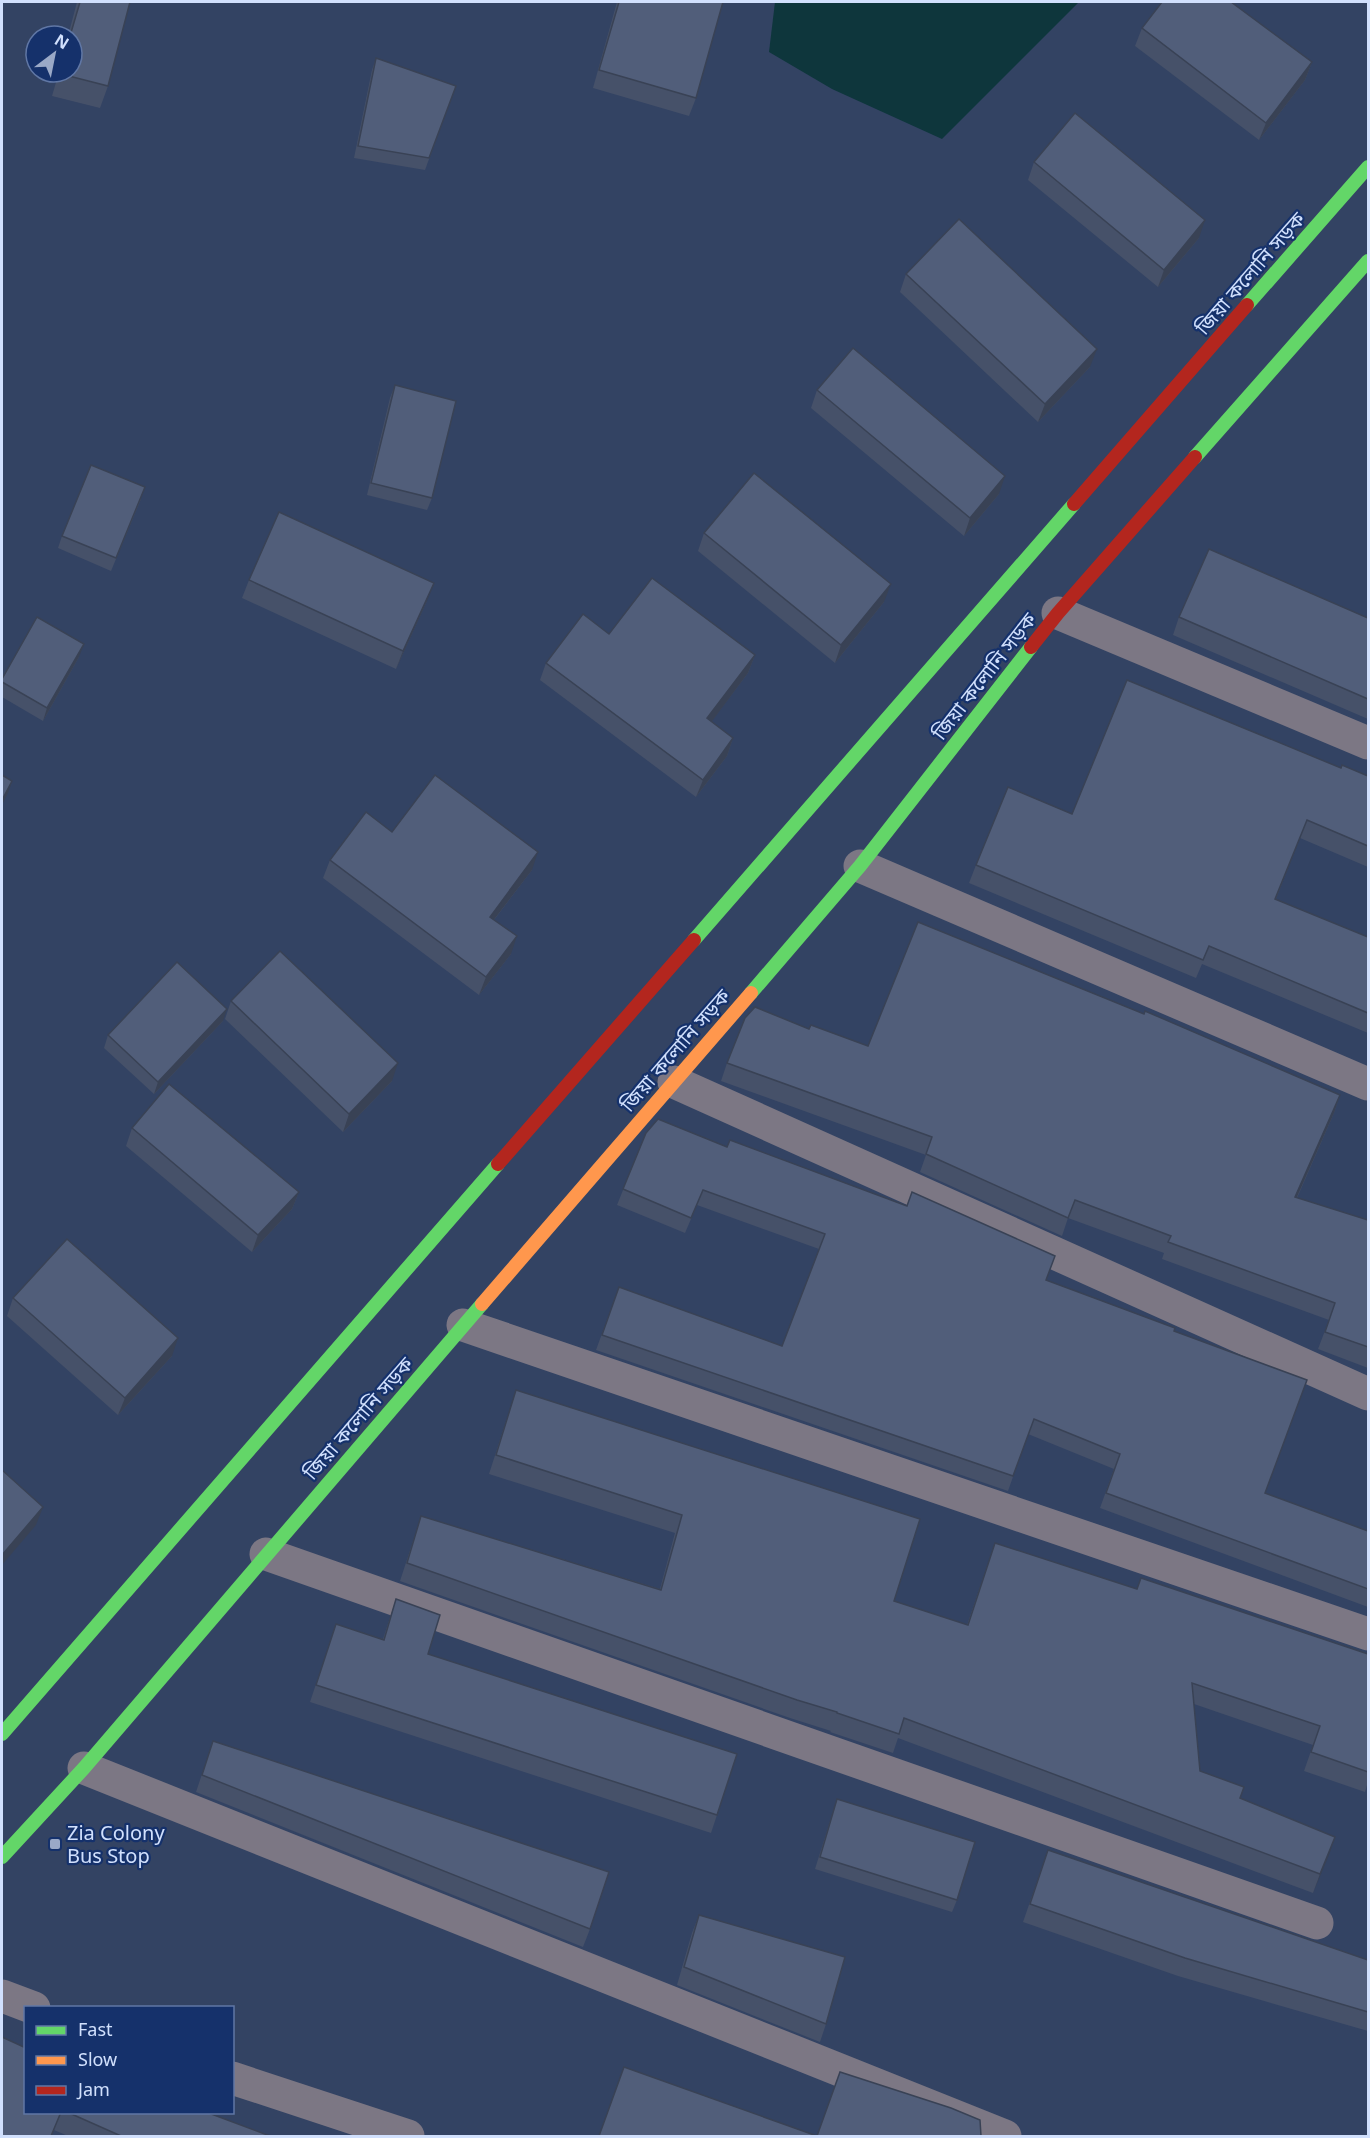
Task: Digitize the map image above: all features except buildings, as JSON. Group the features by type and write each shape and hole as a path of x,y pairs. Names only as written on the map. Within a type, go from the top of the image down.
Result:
{"main road":[{"name":"জিয়া কলোনি সড়ক","path":"2,1734 1368,167"},
{"name":"জিয়া কলোনি সড়ক","path":"2,1857 84,1768 860,866 1058,613 1368,261"}],"street":[{"path":"1058,613 1368,743"},
{"path":"860,866 1368,1084"},
{"path":"674,1082 1368,1394"},
{"path":"463,1325 1368,1634"},
{"path":"267,1554 1317,1923"},
{"path":"84,1768 1005,2136"},
{"path":"2,1996 31,2006"},
{"path":"234,2079 408,2136"}],"shaded area":[{"path":"775,2 1079,2 942,139 832,89 769,52"}],"traffic: fast":[{"path":"1247,305 1368,167"},
{"path":"1195,457 1368,261"},
{"path":"694,940 1074,504"},
{"path":"751,993 860,866 1031,647"},
{"path":"2,1734 498,1164"},
{"path":"2,1857 84,1768 482,1304"}],"traffic: slow":[{"path":"482,1304 751,993"}],"traffic: jam":[{"path":"1074,504 1247,305"},
{"path":"1031,647 1195,457"},
{"path":"498,1164 694,940"}],"place":[{"name":"Zia Colony Bus Stop","path":"55,1844"}]}
